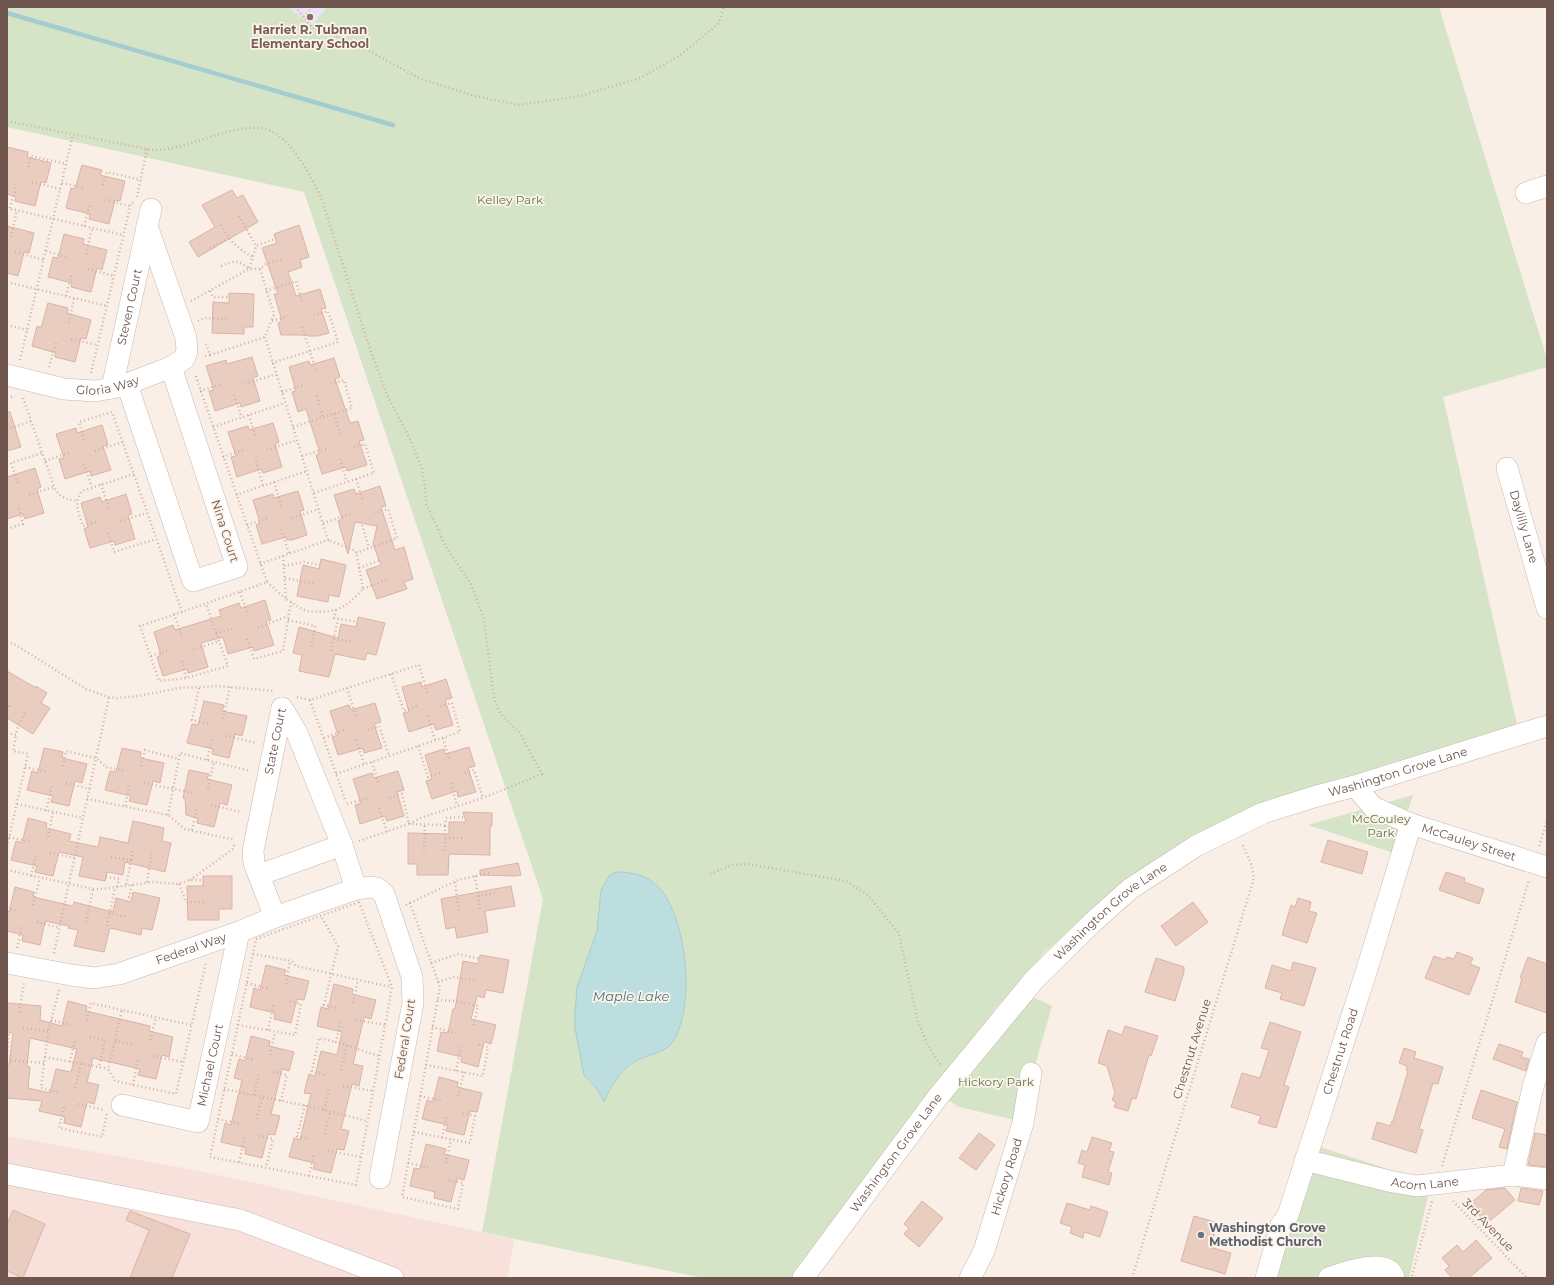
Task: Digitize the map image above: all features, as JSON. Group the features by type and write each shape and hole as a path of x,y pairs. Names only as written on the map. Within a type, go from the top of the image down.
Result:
{"street":[{"path":"1526,193 1547,186"},
{"name":"Steven Court","path":"119,386 149,217 186,338"},
{"name":"Gloria Way","path":"13,369 64,389 95,391 119,386 171,367 184,359 187,351 186,338"},
{"name":"Nina Court","path":"119,386 193,581 237,567 171,367"},
{"name":"Daylilly Lane","path":"1507,468 1547,608"},
{"name":"State Court","path":"274,917 254,862 253,851 282,708 297,733 351,843 363,888"},
{"name":"Washington Grove Lane","path":"803,1278 937,1098 1034,980 1092,922 1130,889 1196,846 1263,813 1547,726"},
{"name":"McCauley Street","path":"1355,786 1374,807 1411,824 1541,865"},
{"name":"Chestnut Road","path":"1272,1277 1282,1225 1288,1215 1411,824"},
{"path":"259,876 351,843"},
{"name":"Federal Way","path":"14,966 71,976 94,978 119,974 239,932 274,917 363,888"},
{"name":"Federal Court","path":"363,888 377,888 384,894 412,977 413,1003 380,1178"},
{"name":"Michael Court","path":"118,1097 198,1122 239,932"},
{"path":"1513,1175 1533,1087 1547,1043"},
{"name":"Hickory Road","path":"970,1278 984,1251 1023,1123 1031,1073"},
{"name":"Acorn Lane","path":"1305,1160 1393,1182 1417,1186 1513,1175 1547,1179"},
{"path":"7,1174 240,1220 393,1278"},
{"path":"1330,1278 1362,1267 1385,1268 1393,1274 1394,1278"}],"path":[{"path":"295,7 312,26 361,46 421,79 475,96 519,105 580,96 640,78 679,56 718,24 724,7"},
{"path":"304,18 312,7"},
{"path":"7,121 147,149 164,150 240,129 261,128 270,130 284,139 298,157 321,197 387,395 410,439 422,470 426,503 445,546 470,584 484,619 494,697 497,708 503,717 519,732 542,774 483,798 423,817 387,832 351,843"},
{"path":"13,369 27,330 73,134"},
{"path":"85,376 90,374 131,202 136,204 147,149"},
{"path":"28,167 31,156 66,164"},
{"path":"7,169 12,170"},
{"path":"104,185 107,172 141,180"},
{"path":"32,182 60,189"},
{"path":"62,183 85,188"},
{"path":"16,187 9,208 123,235"},
{"path":"106,200 130,206"},
{"path":"84,226 90,204"},
{"path":"11,237 17,210"},
{"path":"239,216 256,246 249,270"},
{"path":"221,225 228,238 239,250 253,257"},
{"path":"86,254 92,228"},
{"path":"210,248 228,238"},
{"path":"256,246 275,239"},
{"path":"46,251 67,256"},
{"path":"14,252 44,260"},
{"path":"190,301 249,270 260,270 266,264 282,259"},
{"path":"221,266 230,262 236,262 243,264 249,270"},
{"path":"88,270 114,276"},
{"path":"260,270 274,314 265,337 328,540"},
{"path":"66,296 72,273"},
{"path":"266,291 296,281 303,304"},
{"path":"7,282 107,306"},
{"path":"210,291 212,297 229,297"},
{"path":"69,323 74,298"},
{"path":"272,363 338,342 328,311 314,316"},
{"path":"271,321 290,316"},
{"path":"197,321 204,318 227,319"},
{"path":"7,325 27,330"},
{"path":"302,327 317,373"},
{"path":"204,357 265,337"},
{"path":"72,339 97,345"},
{"path":"48,371 56,343"},
{"path":"206,346 210,355"},
{"path":"194,372 267,582 291,602 308,611 319,612 336,610 348,604 363,589 386,580"},
{"path":"245,384 276,374"},
{"path":"293,427 352,408 344,380 328,385"},
{"path":"200,391 221,384"},
{"path":"282,392 304,385"},
{"path":"7,398 18,395 25,399 42,453 58,495 63,498 77,501"},
{"path":"234,395 242,418"},
{"path":"317,396 323,418"},
{"path":"213,427 285,403"},
{"path":"84,440 78,422 112,412 182,612"},
{"path":"334,414 340,436"},
{"path":"249,416 256,438"},
{"path":"7,429 32,421"},
{"path":"267,450 297,440"},
{"path":"95,451 123,442"},
{"path":"314,493 374,473 365,444 352,448"},
{"path":"302,456 328,448"},
{"path":"223,457 243,450"},
{"path":"45,461 72,452"},
{"path":"7,464 42,453"},
{"path":"340,459 347,482"},
{"path":"256,461 263,486"},
{"path":"11,463 18,483"},
{"path":"84,464 92,487"},
{"path":"236,495 307,471"},
{"path":"96,522 82,526 77,501 82,491 134,474"},
{"path":"356,479 363,501"},
{"path":"274,482 281,506"},
{"path":"101,484 109,509"},
{"path":"29,495 54,487"},
{"path":"7,529 23,524 18,506"},
{"path":"292,518 319,509"},
{"path":"356,553 398,538 388,509 374,513"},
{"path":"120,521 147,513"},
{"path":"323,523 350,514"},
{"path":"247,525 268,518"},
{"path":"362,525 369,548"},
{"path":"281,529 289,554"},
{"path":"108,533 114,552 156,539"},
{"path":"260,564 328,540 356,551 363,589"},
{"path":"283,556 286,599"},
{"path":"359,568 380,560"},
{"path":"284,566 304,562 320,565"},
{"path":"285,578 315,584"},
{"path":"206,604 228,666 186,678 159,681 140,626 267,582"},
{"path":"240,592 248,616"},
{"path":"247,639 254,659 283,651 291,602"},
{"path":"336,610 334,618 357,622"},
{"path":"174,614 182,638"},
{"path":"258,628 288,616"},
{"path":"331,651 338,619"},
{"path":"288,620 315,626 311,647"},
{"path":"216,634 234,628"},
{"path":"334,639 352,642"},
{"path":"193,650 219,641"},
{"path":"7,642 14,644 86,689 109,697 117,698 138,696 180,688 217,686 268,689 276,691"},
{"path":"151,656 169,650"},
{"path":"182,661 186,678"},
{"path":"296,697 310,700 419,665 428,694"},
{"path":"391,674 404,711 417,706"},
{"path":"223,719 230,687"},
{"path":"199,688 192,720 208,724"},
{"path":"347,688 356,717"},
{"path":"267,697 268,689"},
{"path":"54,954 109,697"},
{"path":"7,710 11,703"},
{"path":"336,774 460,732 452,703 439,707"},
{"path":"7,847 28,754 12,751 18,726 26,712"},
{"path":"428,716 435,740"},
{"path":"368,730 379,726 389,756"},
{"path":"323,738 346,730"},
{"path":"7,733 16,735"},
{"path":"255,750 258,735"},
{"path":"226,736 257,743"},
{"path":"443,738 450,761"},
{"path":"207,760 212,739"},
{"path":"356,740 364,764"},
{"path":"418,746 428,777 440,773"},
{"path":"141,766 145,750 179,759"},
{"path":"63,766 66,751 96,758 106,767 125,771"},
{"path":"168,815 180,754 250,771"},
{"path":"208,788 214,762"},
{"path":"372,762 379,785"},
{"path":"249,778 252,764"},
{"path":"25,767 47,772"},
{"path":"462,774 474,770 483,798"},
{"path":"144,783 193,793"},
{"path":"66,784 90,789"},
{"path":"451,784 457,806"},
{"path":"46,811 52,786"},
{"path":"125,806 129,786"},
{"path":"390,798 402,794 409,824"},
{"path":"347,804 368,798"},
{"path":"87,799 168,815 185,829 235,840"},
{"path":"16,804 83,818"},
{"path":"211,805 241,812"},
{"path":"240,819 243,805"},
{"path":"192,830 197,808"},
{"path":"379,808 387,832"},
{"path":"48,837 53,812"},
{"path":"445,851 446,818 465,817"},
{"path":"1412,1278 1437,1184 1541,865 1547,821"},
{"path":"409,824 445,825"},
{"path":"424,851 425,825"},
{"name":"Chestnut Avenue","path":"1132,1278 1254,878 1252,866 1235,826"},
{"path":"7,870 93,889 126,886 146,882 179,884 190,880 233,849 237,833"},
{"path":"9,837 31,842"},
{"path":"445,838 464,838"},
{"path":"126,886 133,848"},
{"path":"146,882 152,851"},
{"path":"50,853 75,858"},
{"path":"31,876 36,856"},
{"path":"111,857 131,860"},
{"path":"710,874 732,865 747,864 846,881 868,895 899,934 918,1022 928,1045 951,1081"},
{"path":"410,903 455,882 492,872"},
{"path":"475,876 480,909"},
{"path":"106,877 119,879 109,913 107,926"},
{"path":"33,905 40,878"},
{"path":"190,880 203,880"},
{"path":"455,882 459,913"},
{"path":"179,884 186,902 204,902"},
{"path":"132,885 129,897 132,897"},
{"path":"86,922 93,889"},
{"path":"478,896 496,892"},
{"path":"359,902 392,987 356,1185 210,1157 256,939 321,916 359,902"},
{"path":"7,908 18,911"},
{"path":"109,913 128,917"},
{"path":"321,916 338,946 324,1005 337,1008"},
{"path":"37,922 60,928"},
{"path":"18,1012 24,980 14,966 22,925"},
{"path":"253,954 292,961 296,966 392,987"},
{"path":"431,963 458,954 480,959"},
{"path":"115,1081 176,1094 207,956"},
{"path":"286,984 290,961"},
{"path":"438,982 454,977 477,981"},
{"path":"353,1003 358,980"},
{"path":"246,984 270,989"},
{"path":"60,987 48,1031 41,1088 60,1092"},
{"path":"437,1000 456,1001 478,1006 473,1028"},
{"path":"238,1025 295,1035 301,1004 288,1001"},
{"path":"87,1020 91,1003 191,1025"},
{"path":"268,1030 274,1003"},
{"path":"118,1097 115,1081 108,1069 122,1010"},
{"path":"150,1040 156,1017"},
{"path":"51,1020 71,1025"},
{"path":"356,1020 385,1025"},
{"path":"336,1042 341,1022"},
{"path":"432,1027 457,1033"},
{"path":"23,1028 48,1031"},
{"path":"270,1055 275,1032"},
{"path":"7,1055 9,1033"},
{"path":"90,1037 106,1040 99,1068"},
{"path":"324,1075 312,1071 319,1038 379,1056"},
{"path":"70,1062 76,1039"},
{"path":"115,1041 134,1045"},
{"path":"426,1065 483,1076 488,1047 476,1044"},
{"path":"341,1070 347,1046"},
{"path":"456,1071 461,1047"},
{"path":"231,1054 254,1060"},
{"path":"153,1056 183,1062"},
{"path":"45,1057 108,1069"},
{"path":"7,1060 44,1063"},
{"path":"133,1085 138,1060"},
{"path":"76,1088 81,1064"},
{"path":"273,1072 287,1075 281,1101"},
{"path":"458,1096 464,1072"},
{"path":"254,1095 259,1074"},
{"path":"343,1086 373,1091"},
{"path":"224,1089 305,1105 367,1121"},
{"path":"324,1110 329,1089"},
{"path":"420,1096 442,1101"},
{"path":"257,1119 262,1097"},
{"path":"64,1107 59,1128 102,1137 108,1110 78,1104"},
{"path":"305,1105 297,1136 309,1139"},
{"path":"325,1134 330,1112"},
{"path":"414,1132 470,1143 475,1116 461,1113"},
{"path":"442,1138 447,1115"},
{"path":"218,1119 240,1124"},
{"path":"259,1136 273,1139 266,1168"},
{"path":"239,1162 245,1138"},
{"path":"446,1163 451,1139"},
{"path":"328,1151 361,1157"},
{"path":"308,1176 314,1153"},
{"path":"408,1163 430,1168"},
{"name":"3rd Avenue","path":"1437,1184 1527,1278"}],"shaded area":[{"name":"Harriet R. Tubman Elementary School","path":"288,7 327,7 312,27"},
{"path":"7,1136 194,1170 514,1239 508,1278 7,1278"}],"green space":[{"name":"Kelley Park","path":"7,7 288,7 312,26 327,7 1439,7 1547,359 1547,367 1443,397 1518,729 1384,765 1338,781 1114,894 1046,951 996,1008 889,1147 795,1278 703,1278 482,1232 543,899 304,192 7,127","holes":["609,876 683,946 686,984 685,1006 680,1026 673,1041 665,1050 641,1059 626,1069 613,1082 604,1102 597,1089 589,1081 582,1064 575,1028 575,1014 577,987 597,931 601,890"]},
{"name":"McCouley Park","path":"1413,795 1394,853 1308,825"},
{"name":"Hickory Park","path":"1024,993 1052,1006 1019,1121 959,1107 942,1096"},
{"path":"1314,1145 1431,1183 1409,1278 1272,1278"}],"water":[{"name":"Maple Lake","path":"616,872 635,874 647,878 662,891 671,905 682,943 686,986 681,1025 674,1040 667,1048 640,1059 622,1072 611,1088 604,1102 597,1089 584,1075 575,1028 575,1014 577,987 597,931 601,890 609,876"}],"building":[{"path":"7,147 28,152 27,157 51,163 46,183 41,182 35,206 15,201 16,197 7,194"},
{"path":"82,165 102,170 100,175 125,181 120,201 115,200 109,224 89,219 90,214 66,208 71,188 75,189"},
{"path":"232,190 237,198 243,195 258,222 198,257 189,242 215,227 202,205"},
{"path":"299,225 309,257 300,260 302,267 288,272 296,296 320,289 326,308 321,309 329,333 318,336 281,335 278,323 282,321 274,294 278,294 262,248 277,243 274,234"},
{"path":"7,226 34,233 29,253 24,252 18,276 7,273"},
{"path":"64,234 84,239 83,244 107,250 102,270 97,268 91,292 71,287 72,283 48,277 53,257 58,258"},
{"path":"229,293 254,294 253,327 244,327 244,334 212,333 213,302 229,303"},
{"path":"48,303 68,308 67,313 91,320 86,339 81,338 75,362 55,357 56,353 32,346 37,326 41,328"},
{"path":"252,357 258,376 253,378 260,401 241,407 240,403 215,411 209,391 214,390 206,366 226,360 227,364"},
{"path":"334,358 340,377 335,379 350,423 358,421 364,440 359,441 367,465 347,471 346,467 322,474 316,455 320,453 306,409 298,412 292,392 296,391 289,367 309,361 310,365"},
{"path":"7,412 10,412 21,447 7,451"},
{"path":"273,423 279,442 275,444 282,467 263,473 261,469 237,477 231,457 236,456 228,432 248,426 249,430"},
{"path":"102,425 108,445 103,446 111,470 91,476 90,471 65,479 59,459 64,458 56,434 76,428 77,433"},
{"path":"35,468 41,487 37,489 44,513 25,519 23,514 7,519 7,477"},
{"path":"380,486 386,506 381,507 395,550 404,547 413,579 404,582 407,589 377,599 366,570 381,565 373,544 377,526 355,522 348,554 338,521 342,519 334,495 354,489 356,494"},
{"path":"298,491 304,510 300,511 307,535 292,540 287,540 286,537 262,544 256,525 260,523 253,500 273,494 274,498"},
{"path":"126,494 132,514 128,515 135,539 115,545 114,541 90,548 84,529 88,527 81,503 100,497 102,502"},
{"path":"321,559 346,565 339,597 329,595 328,602 297,596 303,565 319,569"},
{"path":"265,600 271,620 266,621 274,645 254,651 253,647 228,654 223,637 201,643 208,667 188,673 187,669 163,676 157,657 161,655 154,632 173,625 175,630 221,616 219,610 239,603 241,608"},
{"path":"358,617 385,623 376,655 367,653 365,660 335,654 329,677 299,671 302,655 293,653 299,627 338,638 341,624 356,627"},
{"path":"7,671 47,693 41,703 50,708 33,734 7,718"},
{"path":"446,679 452,698 445,700 453,725 436,730 434,724 409,732 403,713 409,712 402,687 421,682 422,687"},
{"path":"204,701 224,705 222,711 247,716 242,736 235,734 229,758 212,754 213,749 187,743 192,724 198,725"},
{"path":"375,703 381,722 374,724 382,748 364,753 363,748 338,755 332,737 338,735 330,711 349,705 351,710"},
{"path":"469,747 475,766 468,768 476,792 458,797 457,791 432,799 426,781 432,779 425,755 444,749 445,754"},
{"path":"44,748 63,752 62,758 87,764 82,783 75,781 69,806 51,802 53,796 27,790 32,771 38,773"},
{"path":"122,748 141,752 140,758 164,763 160,783 153,781 147,805 129,801 131,796 105,790 110,771 116,772"},
{"path":"189,770 209,774 207,779 232,785 227,805 220,803 214,827 197,823 198,818 186,815 185,798 183,798"},
{"path":"398,771 404,790 397,792 404,816 387,821 385,816 360,824 355,805 361,803 353,779 372,773 374,778"},
{"path":"463,812 492,813 492,826 490,826 490,855 449,854 448,875 417,875 417,864 408,864 408,833 449,834 449,822 466,822"},
{"path":"28,818 47,823 46,828 71,834 69,841 98,847 100,837 128,843 133,821 164,828 162,841 171,843 165,872 125,862 123,875 107,872 105,881 79,876 83,857 59,852 53,876 35,872 37,866 11,860 16,841 22,843"},
{"path":"1328,840 1368,852 1362,874 1321,862"},
{"path":"518,863 521,875 480,875 480,870"},
{"path":"1446,872 1465,878 1464,882 1484,889 1479,904 1439,890"},
{"path":"203,876 232,876 232,909 219,909 219,920 188,920 187,886 203,886"},
{"path":"511,886 515,906 485,911 488,932 457,938 455,927 446,929 441,899"},
{"path":"15,887 34,892 33,897 73,906 74,902 113,912 116,898 131,902 133,892 160,898 152,930 142,928 141,935 110,928 104,952 74,946 78,930 68,928 69,926 45,921 40,945 22,941 23,935 7,931 7,911 9,912"},
{"path":"1298,898 1311,902 1309,911 1317,913 1307,943 1282,935 1291,905 1295,907"},
{"path":"1193,902 1208,922 1176,946 1161,926"},
{"path":"1457,952 1473,958 1470,964 1480,968 1469,995 1425,978 1434,956 1445,960 1447,957 1454,959"},
{"path":"480,955 509,960 503,993 486,990 484,998 477,996 471,1019 496,1025 491,1044 484,1042 478,1067 461,1062 462,1057 437,1051 441,1032 448,1033 453,1009 455,1009 463,961 478,964"},
{"path":"1528,957 1547,964 1547,1013 1515,1002 1522,979 1520,978"},
{"path":"1156,958 1184,967 1184,972 1175,1001 1145,992"},
{"path":"1293,962 1316,968 1304,1006 1280,999 1282,993 1265,988 1272,965 1291,971"},
{"path":"266,965 286,970 284,975 309,981 304,1000 297,999 291,1023 274,1019 275,1013 250,1007 254,988 260,990"},
{"path":"334,984 353,989 352,994 376,1000 371,1019 364,1017 353,1064 363,1066 359,1086 352,1084 341,1129 349,1131 344,1150 337,1149 331,1173 313,1169 315,1163 289,1157 294,1138 300,1140 311,1094 304,1093 309,1074 315,1076 321,1051 337,1055 342,1032 317,1026 321,1007 328,1009"},
{"path":"68,1001 87,1006 86,1011 150,1026 149,1031 173,1037 169,1057 162,1055 156,1079 138,1075 140,1069 93,1058 87,1082 99,1085 94,1104 87,1102 81,1127 64,1123 65,1117 39,1111 42,1101 7,1098 7,1065 9,1065 13,1033 7,1032 7,1003 41,1006 40,1020 62,1026","holes":["30,1038 77,1049 71,1072 56,1069 50,1093 28,1088 30,1067 27,1066"]},
{"path":"1270,1022 1301,1032 1284,1085 1289,1087 1276,1128 1258,1123 1261,1116 1231,1107 1242,1073 1260,1078 1269,1050 1261,1048"},
{"path":"1125,1026 1158,1036 1151,1056 1149,1055 1136,1099 1132,1098 1128,1111 1114,1107 1116,1102 1112,1100 1115,1093 1107,1066 1098,1063 1108,1030 1122,1035"},
{"path":"251,1036 270,1041 269,1046 294,1052 289,1071 282,1069 271,1114 280,1116 275,1135 268,1134 262,1158 245,1154 246,1148 221,1142 225,1123 231,1125 242,1080 234,1078 239,1059 245,1061"},
{"path":"1499,1044 1523,1052 1521,1057 1529,1059 1526,1071 1493,1059"},
{"path":"1404,1048 1416,1052 1414,1058 1443,1067 1438,1084 1433,1083 1419,1129 1423,1130 1416,1153 1372,1139 1377,1122 1390,1126 1393,1121 1408,1071 1406,1070 1407,1066 1399,1063"},
{"path":"439,1077 458,1082 457,1087 482,1093 477,1112 470,1111 464,1135 446,1131 448,1125 422,1119 427,1100 433,1102"},
{"path":"1481,1090 1517,1102 1507,1149 1499,1147 1505,1129 1472,1118"},
{"path":"979,1133 995,1145 976,1170 959,1158"},
{"path":"1535,1133 1547,1135 1547,1167 1528,1165"},
{"path":"1092,1137 1112,1143 1109,1151 1114,1152 1108,1172 1112,1173 1109,1185 1082,1177 1085,1165 1078,1163 1082,1150 1087,1152"},
{"path":"426,1144 446,1149 444,1154 469,1160 464,1180 457,1178 451,1202 434,1198 435,1192 410,1186 414,1168 420,1169"},
{"path":"1505,1188 1515,1200 1486,1224 1470,1204 1486,1190"},
{"path":"1521,1188 1543,1191 1539,1205 1518,1201"},
{"path":"922,1201 943,1218 919,1247 904,1234 909,1228 904,1224"},
{"path":"1067,1203 1090,1210 1091,1206 1108,1212 1100,1237 1084,1232 1083,1238 1070,1233 1072,1227 1060,1223"},
{"path":"13,1210 45,1224 23,1278 7,1271 7,1225"},
{"path":"130,1211 190,1234 172,1278 130,1278 149,1230 126,1220"},
{"name":"Washington Grove Methodist Church","path":"1194,1216 1218,1223 1210,1247 1231,1253 1225,1274 1181,1261"},
{"path":"1476,1240 1492,1258 1469,1278 1452,1278 1445,1270 1449,1266 1442,1258 1457,1245 1463,1252"}],"waterway":[{"path":"7,13 393,125"}],"place":[{"name":"Harriet R. Tubman Elementary School","path":"310,17"},
{"name":"Washington Grove Methodist Church","path":"1201,1235"}]}
